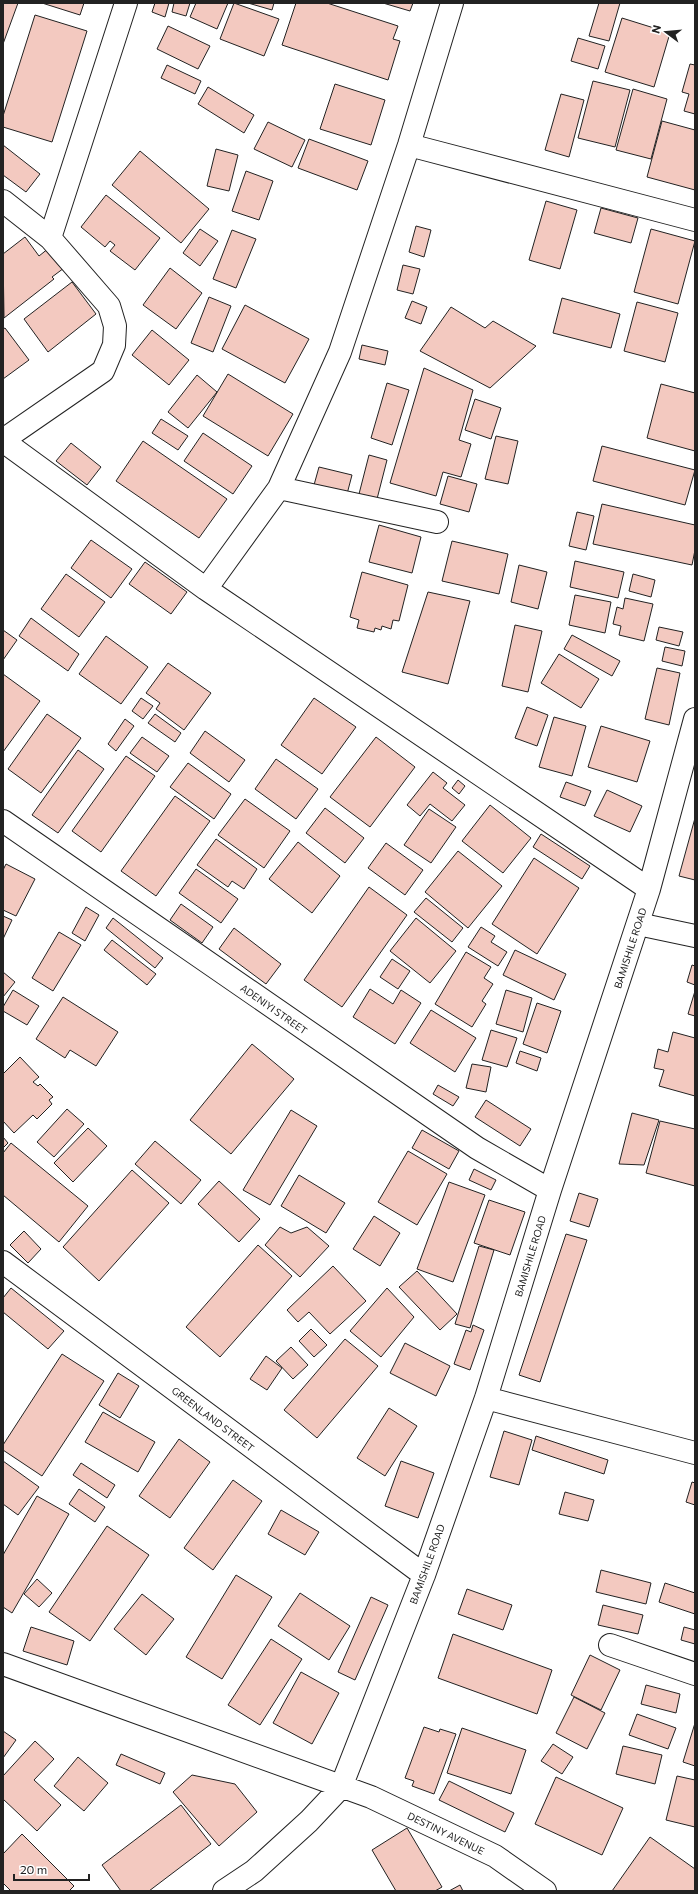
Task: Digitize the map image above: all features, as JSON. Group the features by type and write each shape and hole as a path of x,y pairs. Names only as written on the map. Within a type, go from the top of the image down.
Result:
{"street":[{"path":"50,238 126,3"},
{"path":"206,589 279,488 340,352 409,145 452,3"},
{"path":"409,145 695,220"},
{"path":"3,200 50,238 109,306 115,326 114,345 103,371 3,440 206,589 649,889"},
{"path":"279,488 437,522"},
{"name":"BAMISHILE ROAD","path":"341,1787 424,1575 486,1398 550,1190 649,889 695,718"},
{"name":"ADENIYI STREET","path":"3,821 477,1148 550,1190"},
{"path":"638,924 695,936"},
{"name":"GREENLAND STREET","path":"3,1262 424,1575"},
{"path":"486,1398 695,1453"},
{"path":"610,1645 695,1674"},
{"name":"DESTINY AVENUE","path":"3,1664 371,1797 495,1856 545,1891"},
{"path":"224,1891 254,1871 309,1821 341,1787"}],"building":[{"path":"3,3 18,3 3,44"},
{"path":"42,3 84,3 80,15"},
{"path":"155,3 169,3 165,17 152,12"},
{"path":"174,3 190,3 186,16 172,12"},
{"path":"196,3 228,3 217,29 190,17"},
{"path":"234,3 279,19 264,56 220,39"},
{"path":"248,3 274,3 272,10"},
{"path":"296,3 327,3 398,26 393,39 400,41 388,80 282,45"},
{"path":"383,3 413,3 410,11"},
{"path":"599,3 620,3 609,41 589,36"},
{"path":"35,15 87,31 52,142 3,127 3,116"},
{"path":"622,18 670,33 654,87 605,72"},
{"path":"168,26 210,46 198,69 157,49"},
{"path":"578,38 605,46 598,69 571,61"},
{"path":"690,64 695,65 695,114 684,111 689,94 682,92"},
{"path":"167,65 201,81 195,94 161,78"},
{"path":"593,81 630,90 615,147 578,138"},
{"path":"335,84 385,100 371,145 320,129"},
{"path":"208,87 254,115 244,133 198,104"},
{"path":"633,89 667,99 651,159 616,150"},
{"path":"561,94 584,100 569,157 545,150"},
{"path":"662,121 695,130 695,190 647,177"},
{"path":"268,122 305,140 292,167 254,149"},
{"path":"309,139 368,161 357,190 298,168"},
{"path":"3,145 40,174 26,192 3,175"},
{"path":"216,149 238,155 229,191 207,186"},
{"path":"140,151 209,209 181,243 112,185"},
{"path":"246,171 273,181 259,220 232,211"},
{"path":"106,195 160,238 135,270 110,251 115,245 110,241 105,247 81,227"},
{"path":"546,201 577,210 560,269 529,260"},
{"path":"601,208 638,218 631,243 594,233"},
{"path":"416,226 431,230 424,257 409,252"},
{"path":"200,229 218,241 200,266 183,253"},
{"path":"651,229 695,241 678,304 634,292"},
{"path":"232,230 256,239 236,288 213,279"},
{"path":"25,237 39,256 49,248 64,268 52,277 54,279 4,318 3,254"},
{"path":"403,265 420,269 413,294 397,290"},
{"path":"170,268 202,293 176,329 143,305"},
{"path":"72,282 96,314 48,352 24,319"},
{"path":"209,297 231,306 213,352 191,343"},
{"path":"562,298 620,314 611,348 553,333"},
{"path":"412,301 427,307 421,324 405,318"},
{"path":"637,302 678,313 665,362 624,351"},
{"path":"245,305 309,339 285,383 222,349"},
{"path":"451,307 485,328 493,321 536,346 490,388 420,351"},
{"path":"5,328 29,360 3,379 3,329"},
{"path":"152,330 189,360 169,385 132,355"},
{"path":"362,345 388,351 385,365 359,359"},
{"path":"424,368 473,390 459,440 471,444 461,477 443,472 436,496 390,483"},
{"path":"228,374 293,414 268,456 203,416"},
{"path":"197,375 217,392 188,428 168,412"},
{"path":"387,383 409,390 392,445 371,438"},
{"path":"661,384 695,393 695,451 647,438"},
{"path":"475,399 501,408 491,439 465,430"},
{"path":"161,419 188,436 178,450 152,433"},
{"path":"203,433 252,466 233,494 184,461"},
{"path":"496,436 518,441 508,484 485,479"},
{"path":"143,441 227,499 199,538 116,481"},
{"path":"71,443 101,467 87,485 56,461"},
{"path":"602,446 695,470 685,505 593,481"},
{"path":"369,455 387,460 377,499 359,494"},
{"path":"319,467 352,475 347,494 314,485"},
{"path":"448,476 477,484 469,512 440,504"},
{"path":"602,504 695,525 695,550 692,565 593,544"},
{"path":"577,512 594,516 586,550 569,546"},
{"path":"379,525 421,537 412,573 369,562"},
{"path":"91,540 132,569 111,598 71,568"},
{"path":"452,541 508,554 499,594 442,581"},
{"path":"575,561 624,572 618,598 570,587"},
{"path":"145,562 187,592 171,614 129,584"},
{"path":"519,565 547,572 538,609 511,602"},
{"path":"362,572 408,585 399,621 393,620 391,629 382,626 381,630 375,628 374,632 357,628 359,620 350,617"},
{"path":"66,574 105,602 79,637 41,609"},
{"path":"633,574 655,580 651,597 629,591"},
{"path":"428,592 470,601 448,684 402,672"},
{"path":"575,595 611,602 605,633 569,625"},
{"path":"625,598 653,604 644,641 619,635 621,626 613,624 617,607 623,609"},
{"path":"31,618 79,654 68,671 19,636"},
{"path":"515,625 542,631 528,692 502,686"},
{"path":"659,627 683,632 679,646 656,640"},
{"path":"3,630 17,640 3,660"},
{"path":"572,635 620,661 612,676 564,649"},
{"path":"106,636 148,667 121,704 79,674"},
{"path":"665,647 685,651 682,666 662,661"},
{"path":"559,654 599,679 581,708 541,683"},
{"path":"168,663 211,693 184,730 156,709 160,703 146,693"},
{"path":"657,668 680,673 669,725 645,719"},
{"path":"3,674 40,701 3,752"},
{"path":"141,698 153,706 143,719 132,711"},
{"path":"314,698 356,727 322,774 281,745"},
{"path":"527,707 548,715 537,746 515,738"},
{"path":"47,714 81,738 41,793 8,769"},
{"path":"155,714 181,733 175,742 148,723"},
{"path":"554,717 586,726 572,776 539,767"},
{"path":"125,719 134,726 116,751 108,744"},
{"path":"601,726 650,741 637,782 588,767"},
{"path":"205,731 245,760 229,782 190,753"},
{"path":"142,737 169,756 157,772 130,753"},
{"path":"376,737 415,767 370,827 330,797"},
{"path":"78,750 104,769 58,833 32,815"},
{"path":"126,756 155,776 101,852 72,831"},
{"path":"276,759 318,789 296,819 255,789"},
{"path":"188,763 231,794 214,819 170,787"},
{"path":"433,772 447,783 443,788 465,805 452,821 430,804 420,816 407,805"},
{"path":"458,780 465,786 459,794 452,788"},
{"path":"566,782 591,791 585,806 560,797"},
{"path":"607,790 642,806 630,832 594,816"},
{"path":"175,796 210,821 156,896 121,871"},
{"path":"245,799 290,831 264,868 218,835"},
{"path":"490,805 531,838 503,873 462,841"},
{"path":"325,808 364,838 345,863 306,833"},
{"path":"429,809 456,827 431,863 404,845"},
{"path":"695,818 695,880 679,876"},
{"path":"541,834 590,866 582,879 533,847"},
{"path":"216,839 257,869 244,889 232,881 228,887 197,865"},
{"path":"298,842 340,876 312,913 269,879"},
{"path":"386,843 423,870 405,895 368,868"},
{"path":"458,851 502,886 468,928 425,892"},
{"path":"534,858 579,888 537,954 492,924"},
{"path":"6,864 35,879 16,916 3,910 3,870"},
{"path":"196,869 238,899 221,923 179,893"},
{"path":"369,887 407,915 342,1007 304,980"},
{"path":"426,898 463,928 452,942 414,912"},
{"path":"181,904 213,927 202,943 170,920"},
{"path":"86,907 99,915 85,941 72,933"},
{"path":"3,916 12,920 3,939"},
{"path":"113,918 163,958 155,968 106,928"},
{"path":"416,918 456,951 430,983 390,951"},
{"path":"481,927 495,936 491,942 507,952 498,966 468,947"},
{"path":"234,928 281,964 266,984 219,949"},
{"path":"59,932 81,945 53,991 32,978"},
{"path":"112,940 156,974 147,985 104,950"},
{"path":"515,950 566,974 554,1000 503,975"},
{"path":"466,952 491,967 484,978 493,984 482,1001 486,1004 472,1027 435,1004"},
{"path":"392,959 410,971 398,989 380,977"},
{"path":"692,965 695,966 695,985 687,982"},
{"path":"3,972 15,982 3,997"},
{"path":"370,989 393,1004 401,990 421,1003 395,1044 353,1017"},
{"path":"13,990 39,1006 27,1025 3,1011 3,1007"},
{"path":"506,990 532,998 523,1032 496,1024"},
{"path":"695,991 695,1016 688,1014"},
{"path":"63,997 118,1032 96,1066 70,1050 65,1058 36,1039"},
{"path":"537,1003 561,1011 547,1053 523,1044"},
{"path":"431,1010 476,1038 455,1072 410,1043"},
{"path":"491,1030 517,1038 507,1067 482,1060"},
{"path":"673,1032 695,1038 695,1096 659,1086 664,1070 654,1068 658,1049 668,1052"},
{"path":"252,1044 294,1079 231,1154 190,1120"},
{"path":"520,1051 541,1058 537,1071 516,1063"},
{"path":"20,1057 39,1077 33,1082 38,1086 40,1084 53,1097 49,1100 52,1104 37,1119 33,1115 14,1133 3,1121 3,1074"},
{"path":"472,1064 491,1067 486,1092 466,1088"},
{"path":"438,1085 459,1097 453,1106 433,1094"},
{"path":"486,1100 531,1129 520,1146 475,1117"},
{"path":"67,1109 84,1124 54,1157 37,1142"},
{"path":"291,1110 317,1126 270,1205 243,1190"},
{"path":"632,1113 659,1120 644,1165 619,1164"},
{"path":"660,1121 695,1129 695,1186 646,1173"},
{"path":"88,1128 107,1146 73,1182 54,1163"},
{"path":"422,1130 459,1151 449,1169 412,1148"},
{"path":"3,1137 8,1143 3,1148"},
{"path":"155,1141 201,1180 181,1204 135,1164"},
{"path":"11,1143 88,1206 59,1242 3,1195 3,1153"},
{"path":"408,1151 447,1174 417,1225 378,1202"},
{"path":"474,1169 496,1180 491,1190 469,1180"},
{"path":"132,1170 169,1203 99,1281 63,1247"},
{"path":"299,1175 345,1203 326,1233 281,1206"},
{"path":"219,1181 260,1219 239,1242 198,1204"},
{"path":"449,1182 485,1195 453,1282 417,1269"},
{"path":"579,1193 598,1199 589,1227 570,1221"},
{"path":"489,1200 525,1212 510,1255 474,1243"},
{"path":"374,1216 400,1233 380,1266 353,1249"},
{"path":"280,1227 291,1233 307,1227 329,1246 300,1277 265,1245"},
{"path":"24,1231 41,1249 28,1263 10,1245"},
{"path":"566,1234 587,1240 540,1382 519,1375"},
{"path":"258,1245 292,1276 220,1357 186,1327"},
{"path":"479,1246 494,1250 470,1328 455,1324"},
{"path":"333,1266 366,1301 330,1334 309,1312 298,1322 287,1310"},
{"path":"417,1271 457,1314 440,1330 399,1287"},
{"path":"11,1288 64,1331 48,1349 3,1312 3,1298"},
{"path":"387,1288 414,1317 381,1357 350,1331"},
{"path":"473,1325 484,1330 470,1370 454,1364 466,1330 471,1332"},
{"path":"311,1329 327,1345 314,1357 299,1341"},
{"path":"345,1339 378,1366 317,1438 284,1410"},
{"path":"405,1343 450,1366 436,1396 390,1373"},
{"path":"291,1347 308,1365 293,1379 276,1361"},
{"path":"62,1354 104,1381 42,1476 3,1450 3,1445"},
{"path":"266,1356 282,1368 267,1390 250,1379"},
{"path":"118,1373 139,1386 120,1418 99,1405"},
{"path":"389,1408 417,1426 385,1476 357,1458"},
{"path":"103,1412 155,1442 138,1472 85,1442"},
{"path":"504,1431 532,1440 519,1485 490,1477"},
{"path":"536,1436 608,1460 604,1474 532,1450"},
{"path":"179,1439 210,1462 170,1518 139,1496"},
{"path":"3,1461 39,1487 18,1515 3,1504"},
{"path":"401,1461 434,1473 418,1518 385,1506"},
{"path":"81,1463 115,1485 107,1498 73,1475"},
{"path":"233,1480 262,1501 213,1570 184,1548"},
{"path":"692,1482 695,1483 695,1505 686,1502"},
{"path":"79,1489 105,1507 95,1522 69,1504"},
{"path":"565,1492 594,1500 588,1521 559,1514"},
{"path":"37,1496 69,1514 12,1613 3,1607 3,1555"},
{"path":"281,1510 319,1532 305,1555 268,1534"},
{"path":"107,1526 149,1555 90,1641 49,1612"},
{"path":"601,1570 651,1583 646,1604 596,1592"},
{"path":"236,1575 272,1597 222,1679 186,1657"},
{"path":"37,1579 52,1593 39,1607 24,1594"},
{"path":"665,1583 695,1593 695,1614 659,1602"},
{"path":"467,1589 512,1605 503,1630 458,1614"},
{"path":"300,1593 350,1626 329,1660 278,1626"},
{"path":"142,1594 174,1619 146,1655 114,1629"},
{"path":"371,1597 388,1605 355,1680 338,1672"},
{"path":"603,1605 643,1615 638,1634 598,1625"},
{"path":"31,1627 74,1641 67,1665 23,1651"},
{"path":"684,1627 695,1630 695,1644 681,1640"},
{"path":"453,1634 552,1670 537,1714 438,1678"},
{"path":"271,1639 302,1659 260,1725 228,1705"},
{"path":"590,1655 620,1670 601,1710 571,1695"},
{"path":"301,1672 339,1693 312,1744 273,1723"},
{"path":"646,1685 680,1694 676,1713 641,1704"},
{"path":"574,1697 605,1713 587,1749 556,1733"},
{"path":"637,1714 676,1728 668,1749 629,1735"},
{"path":"695,1723 695,1766 683,1762"},
{"path":"424,1727 439,1732 440,1729 456,1734 434,1794 412,1786 414,1781 405,1778"},
{"path":"462,1728 526,1750 511,1794 447,1773"},
{"path":"3,1731 16,1740 3,1758"},
{"path":"35,1741 54,1759 34,1780 61,1805 37,1831 3,1799 3,1776"},
{"path":"553,1744 573,1757 562,1774 541,1761"},
{"path":"623,1746 662,1755 655,1784 616,1774"},
{"path":"121,1754 165,1773 160,1784 116,1765"},
{"path":"78,1757 108,1783 84,1811 54,1786"},
{"path":"192,1775 235,1784 257,1812 219,1846 173,1792"},
{"path":"677,1776 695,1780 695,1827 666,1820"},
{"path":"556,1777 623,1808 602,1855 535,1824"},
{"path":"449,1781 514,1813 505,1832 439,1800"},
{"path":"181,1805 211,1844 149,1891 121,1891 102,1865"},
{"path":"407,1828 442,1887 435,1891 396,1891 372,1850"},
{"path":"22,1834 74,1886 69,1891 11,1891 3,1883 3,1854"},
{"path":"650,1837 695,1869 695,1891 612,1891"},
{"path":"460,1885 463,1891 449,1891"}]}
